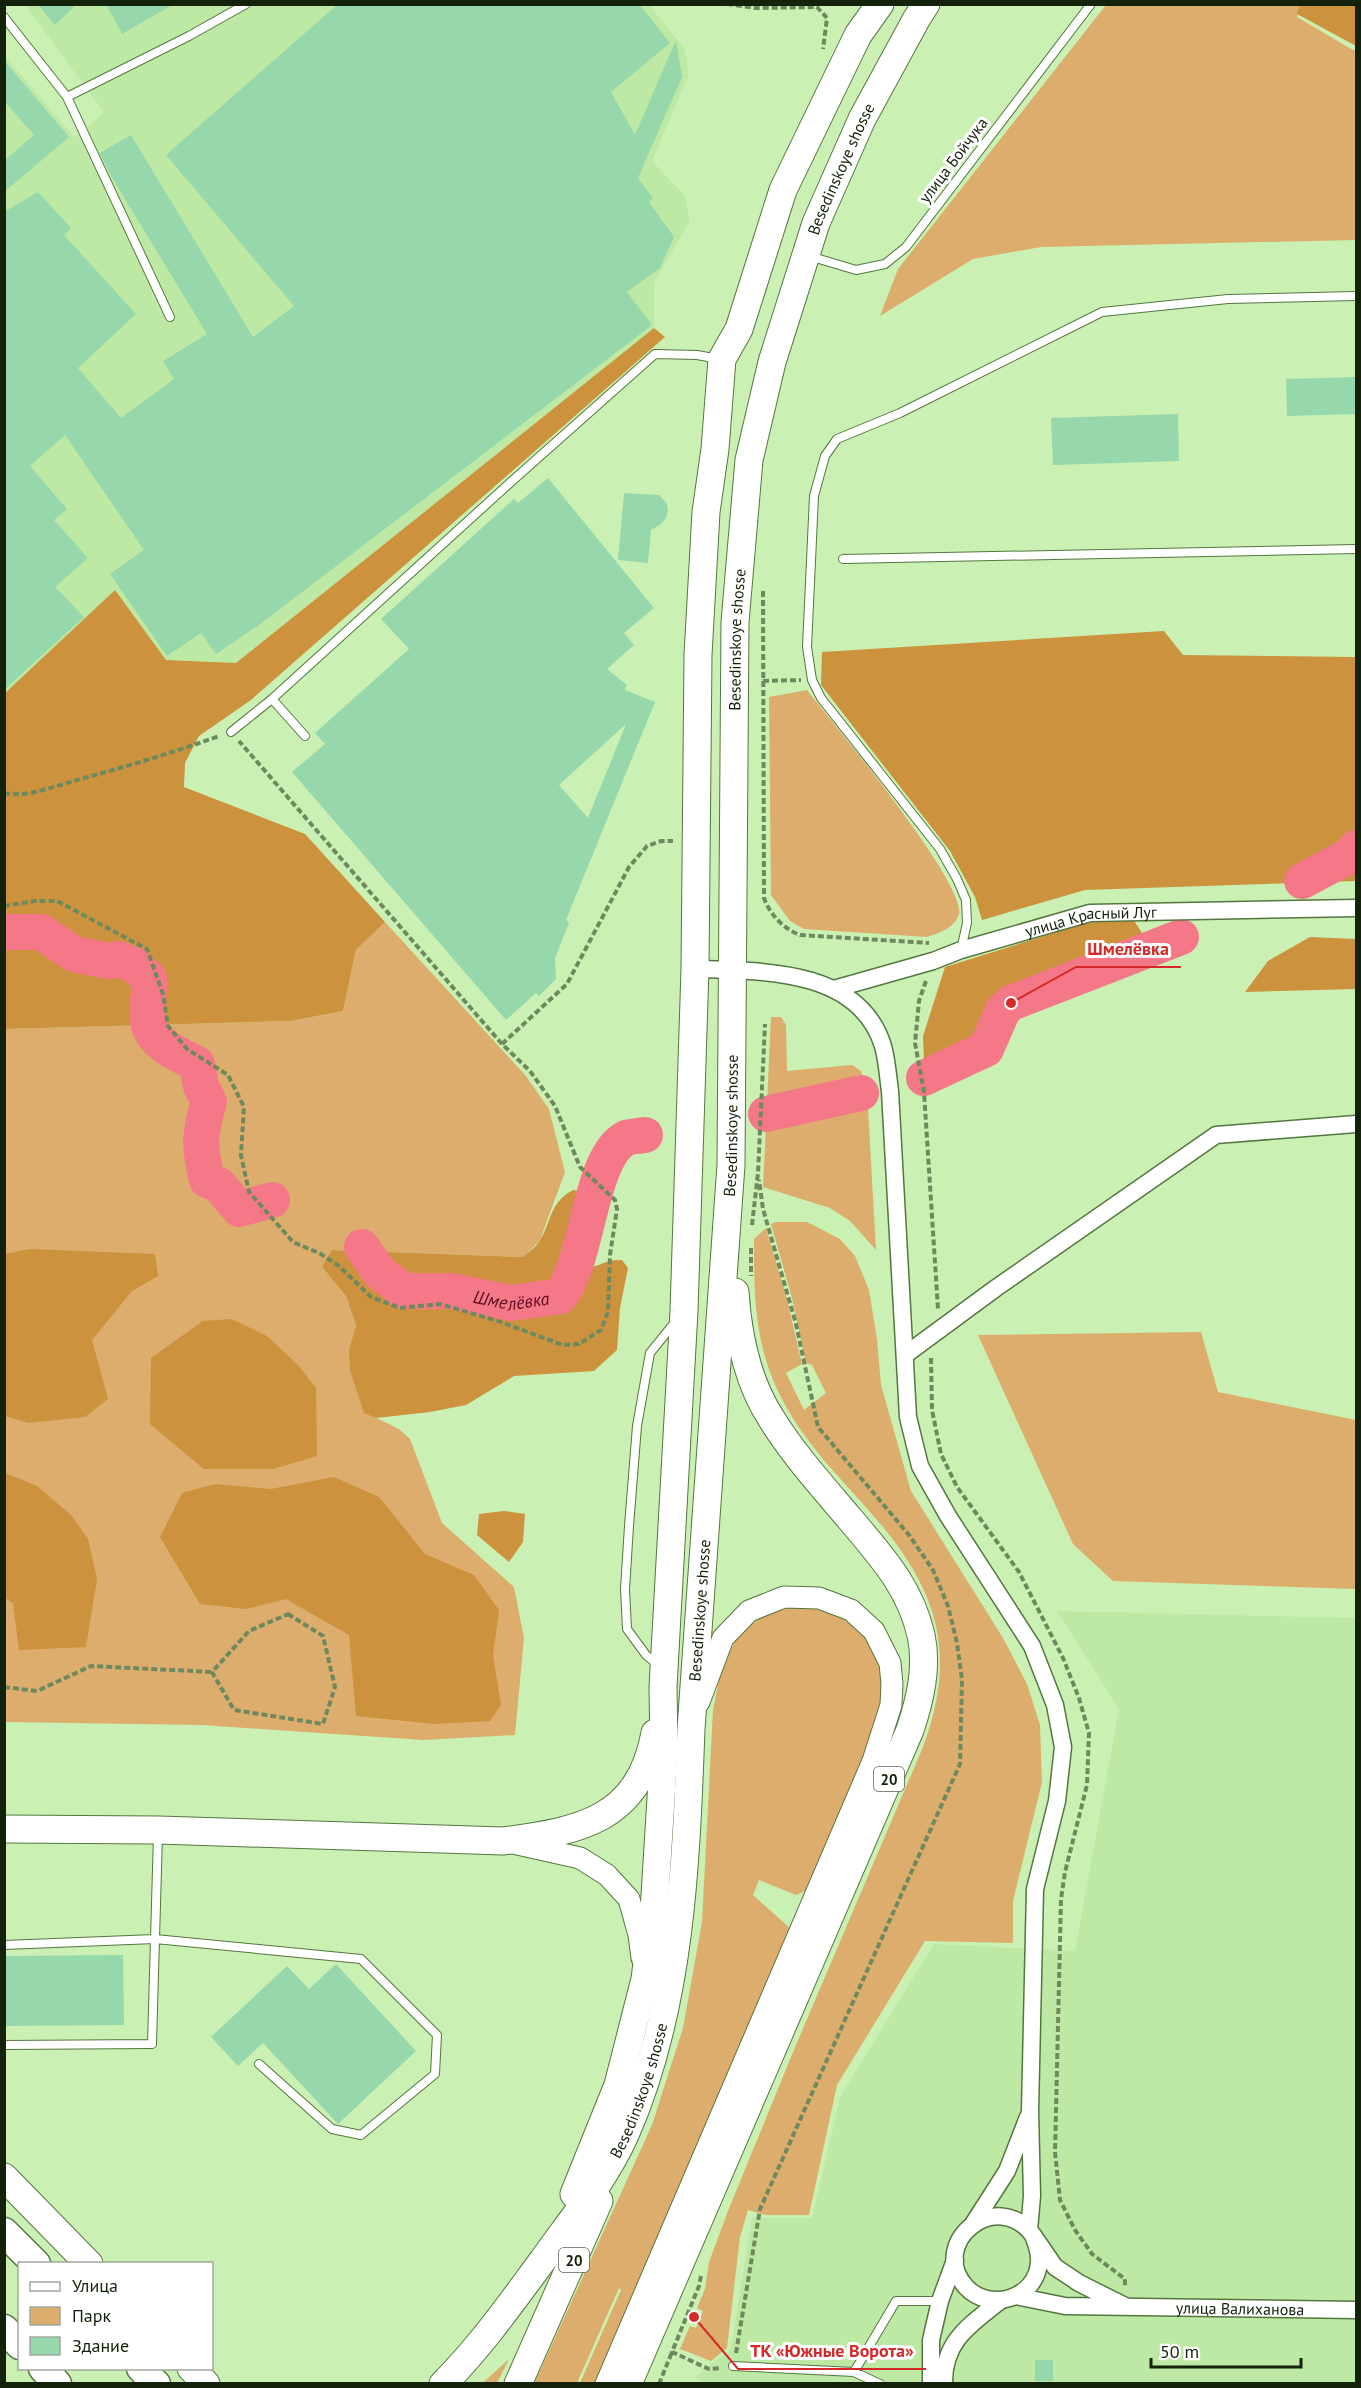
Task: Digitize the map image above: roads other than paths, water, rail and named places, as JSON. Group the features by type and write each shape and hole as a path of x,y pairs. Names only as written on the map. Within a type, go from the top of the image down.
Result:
{"highway":[{"path":"4,2232 34,2262"},
{"path":"4,2330 18,2343"},
{"path":"45,2370 57,2384"},
{"path":"143,2370 156,2384"}],"main road":[{"name":"Besedinskoye shosse","path":"548,2253 589,2161 618,2085 645,1979 654,1911 664,1750 664,1680 684,1311 695,969 698,655 706,512 715,449 722,359 739,329 783,190 858,35 880,4"},
{"name":"Besedinskoye shosse","path":"443,2384 495,2326 593,2192 624,2135 648,2068 664,2010 680,1916 688,1819 691,1729 730,1183 734,970 735,622 749,460 772,362 816,223 862,119 926,4"},
{"name":"20","path":"628,2384 910,1730 918,1706 922,1682 921,1636 912,1607 894,1572 829,1495 770,1418 750,1376 738,1325 730,1183"},
{"path":"4,1829 158,1830 503,1841 553,1834 587,1824 614,1810 638,1783 652,1749 664,1680"},
{"name":"20","path":"518,2384 593,2217 624,2135"},
{"path":"4,2177 87,2262"},
{"path":"193,2370 206,2384"}],"street":[{"name":"улица Красный Луг","path":"834,989 1090,913 1356,908"},
{"path":"695,969 765,972 816,981 834,989 855,1004 871,1021 883,1046 890,1091 908,1417 920,1466 948,1516 1032,1646 1055,1705 1063,1748 1057,1801 1035,1889 1030,2111 1031,2233"},
{"path":"904,1355 996,1288 1216,1136 1356,1124"},
{"path":"606,2384 873,1761 891,1705 890,1663 874,1631 851,1610 819,1598 784,1597 749,1611 723,1638 691,1729"},
{"path":"503,1841 580,1858 607,1875 629,1899 639,1935 645,1979"},
{"path":"973,2224 1007,2171 1030,2111"},
{"path":"931,2384 931,2340 940,2301 955,2260 957,2244 966,2230 984,2218 1002,2217 1020,2223 1031,2233 1038,2248 1038,2269 1028,2288 1016,2296 1000,2301 965,2329 950,2349 943,2368 944,2384"},
{"name":"улица Валиханова","path":"1031,2233 1055,2266 1078,2283 1125,2306"},
{"path":"955,2260 958,2274 970,2290 987,2299 1000,2301"},
{"name":"улица Валиханова","path":"1016,2296 1065,2306 1356,2310"}],"lane":[{"path":"67,97 189,36 246,4"},
{"name":"улица Бойчука","path":"806,255 856,270 885,264 906,247 1091,4"},
{"path":"4,17 67,97 170,318"},
{"path":"961,950 967,923 966,900 957,879 940,849 821,698 812,680 807,647 814,496 825,456 837,439 900,413 1102,312 1228,299 1356,296"},
{"path":"231,732 272,699 655,354 697,355 722,359"},
{"path":"512,481 519,490"},
{"path":"843,560 1356,549"},
{"path":"272,699 304,736"},
{"path":"664,1680 627,1629 628,1526 637,1426 650,1353 684,1311"},
{"path":"4,2045 152,2044 158,1830"},
{"path":"4,1945 155,1939 361,1959 437,2035 435,2074 361,2135 332,2129 259,2064"},
{"path":"854,2372 896,2301 940,2301"},
{"path":"734,2366 854,2372 880,2384"}],"waterway":[{"name":"Шмелёвка","path":"1302,881 1349,856 1356,848"},
{"name":"Шмелёвка","path":"4,932 41,932 74,954 108,961 119,959 134,965 149,978 147,1012 151,1031 163,1045 197,1064 201,1086 209,1102 201,1141 207,1180 219,1185 239,1209 272,1200"},
{"name":"Шмелёвка","path":"924,1078 986,1049 1003,1010 1011,1003 1181,937"},
{"name":"Шмелёвка","path":"766,1114 861,1093"},
{"name":"Шмелёвка","path":"362,1247 379,1272 404,1291 451,1291 511,1303 560,1296 577,1260 604,1166 614,1149 626,1138 645,1135"}],"place":[{"name":"Шмелёвка","path":"1011,1003"},
{"name":"ТК «Южные Ворота»","path":"694,2317"}]}
